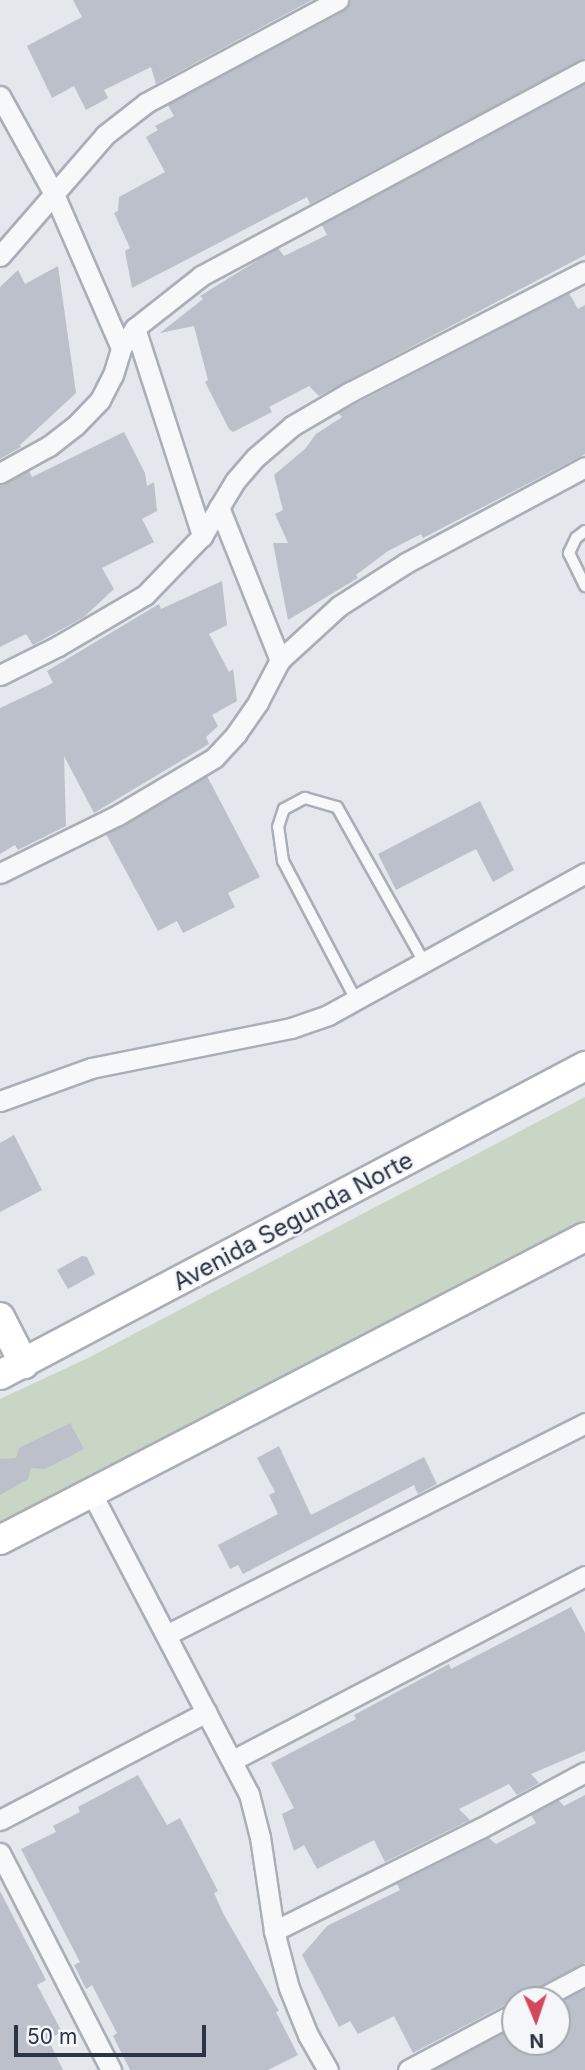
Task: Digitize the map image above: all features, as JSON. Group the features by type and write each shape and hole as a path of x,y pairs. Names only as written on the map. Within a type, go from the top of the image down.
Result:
{"main road":[{"name":"Avenida Segunda Norte","path":"12,1370 585,1066"},
{"path":"0,1540 585,1237"},
{"path":"0,1317 12,1370"}],"street":[{"path":"0,256 105,135 146,103 338,0"},
{"path":"0,473 49,446 75,426 100,400 114,375 121,348 135,328 201,276 585,70"},
{"path":"0,96 54,194 121,348"},
{"path":"0,675 58,646 145,595 202,536 219,507 256,457 292,426 350,392 585,271"},
{"path":"135,328 202,536"},
{"path":"0,873 118,816 214,758 236,734 258,702 280,660 339,606 406,563 585,467"},
{"path":"219,507 280,660"},
{"path":"0,1101 91,1068 291,1028 328,1015 585,873"},
{"path":"166,1635 585,1423"},
{"path":"92,1494 249,1794 260,1836 274,1931 289,1988 308,2035 328,2070"},
{"path":"233,1760 585,1576"},
{"path":"0,1821 207,1712"},
{"path":"274,1931 585,1772"},
{"path":"0,1853 111,2070"},
{"path":"564,1986 585,1975"},
{"path":"408,2070 501,2020"}],"lane":[{"path":"585,531 576,538 569,553 585,586"},
{"path":"356,1000 283,861 278,827 284,809 305,798 338,807 424,962"}],"green space":[{"path":"585,1097 585,1220 0,1524 0,1399 88,1358"}],"building":[{"path":"73,0 312,0 156,84 151,67 104,90 108,98 86,110 74,86 52,98 27,46 82,17"},
{"path":"350,0 585,0 585,58 310,204 307,197 132,288 125,251 130,248 114,213 118,211 119,197 165,172 146,137 158,130 155,126 174,116 168,105 344,11"},
{"path":"585,84 585,255 319,396 309,386 269,407 272,412 233,432 229,429 205,382 208,380 194,326 160,333 203,299 200,296 266,255 278,248 284,256 327,235 322,225"},
{"path":"58,266 76,393 20,445 21,447 0,459 0,287 18,270 25,284"},
{"path":"569,293 578,309 585,305 585,454 423,538 421,534 388,551 356,575 358,578 288,620 273,543 288,543 275,514 283,510 274,475 305,449 316,434 342,417 338,413"},
{"path":"124,432 145,473 147,486 154,482 157,511 142,519 154,542 102,568 114,589 84,617 33,645 26,634 0,647 0,485 29,471 32,477"},
{"path":"222,581 227,625 209,634 229,672 233,669 237,701 212,715 218,726 206,737 209,744 94,813 64,756 66,826 18,850 15,845 0,854 0,708 53,683 47,671 159,604 161,609"},
{"path":"207,776 260,877 228,893 235,907 183,933 177,921 158,931 106,834"},
{"path":"480,801 514,870 493,882 476,849 396,890 378,854"},
{"path":"14,1135 42,1190 0,1212 0,1143"},
{"path":"82,1256 87,1257 95,1274 68,1289 57,1270"},
{"path":"70,1423 84,1449 45,1469 31,1468 28,1479 0,1495 0,1459 16,1458 19,1448"},
{"path":"279,1446 311,1515 424,1457 437,1484 418,1494 414,1485 243,1574 238,1565 230,1569 218,1545 278,1514 269,1495 275,1492 257,1458"},
{"path":"571,1607 585,1633 585,1751 531,1774 539,1783 517,1795 509,1784 459,1809 470,1820 385,1862 374,1840 317,1869 304,1845 294,1851 282,1814 294,1808 271,1763 356,1719 354,1715 449,1664 451,1669"},
{"path":"138,1775 167,1825 180,1818 218,1891 214,1893 224,1915 279,2011 276,2012 298,2055 268,2070 130,2070 113,2036 117,2033 92,1985 86,1989 74,1965 80,1962 21,1849 56,1832 53,1826 80,1812 78,1807"},
{"path":"585,1795 585,1963 541,1986 501,1986 501,2007 413,2053 394,2016 358,2034 350,2021 339,2027 302,1955 327,1926 400,1890 397,1884 489,1838 496,1844 536,1823 531,1815 558,1800 564,1806"},
{"path":"0,1891 46,1980 37,1985 62,2032 48,2039 63,2070 0,2070"},
{"path":"585,1989 585,2070 434,2070 501,2034 501,2056 571,2056 571,1996"}]}
